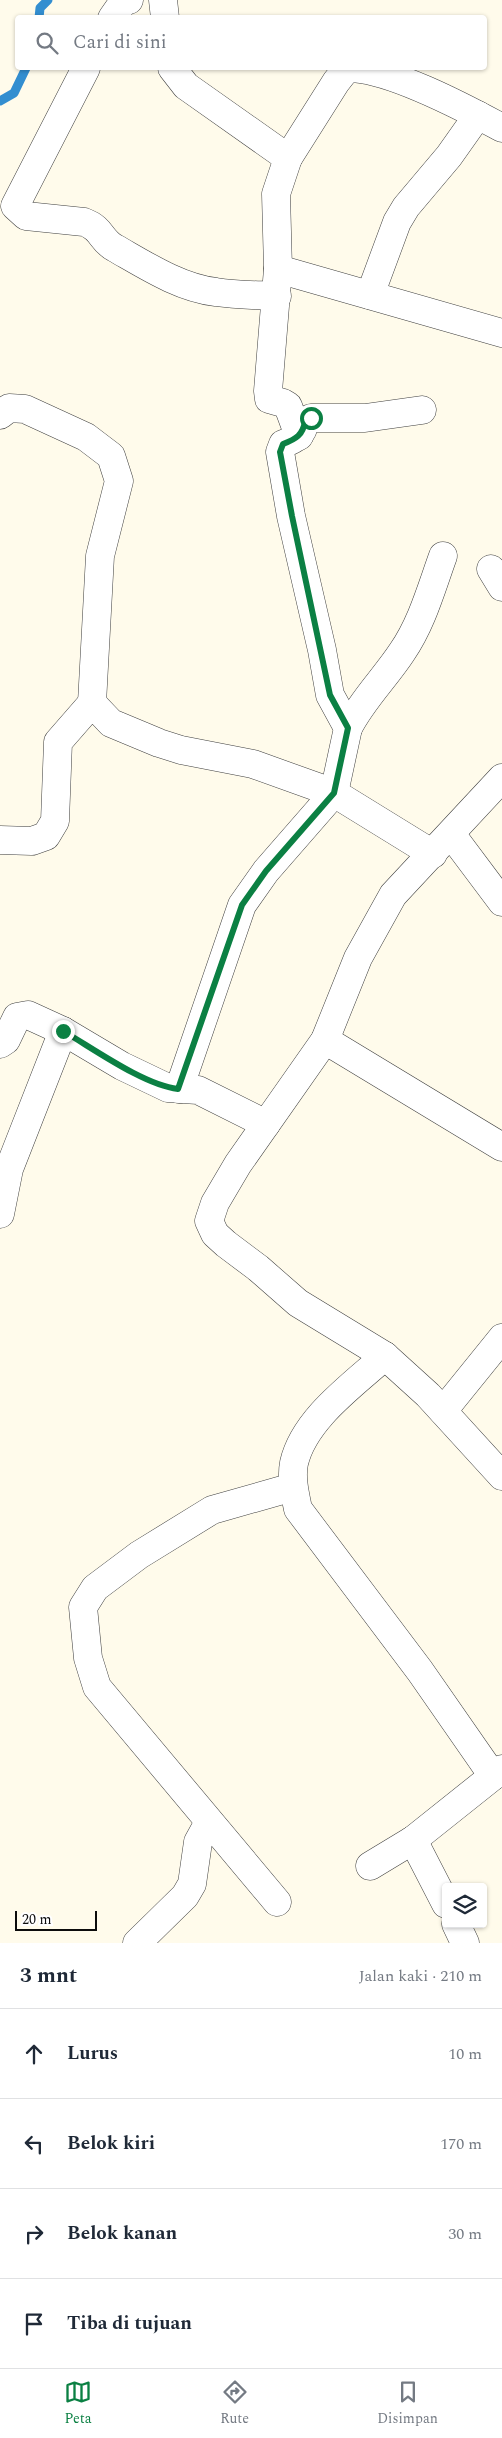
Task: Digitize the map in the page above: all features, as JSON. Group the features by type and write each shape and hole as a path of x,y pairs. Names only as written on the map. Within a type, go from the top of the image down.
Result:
{"street":[{"path":"114,15 124,1 129,0"},
{"path":"162,0 164,15"},
{"path":"85,70 15,206 26,216 84,222 93,225 98,229 106,243 188,285 215,292 277,296"},
{"path":"174,70 186,86 288,158"},
{"path":"298,436 288,406 270,400 268,390 277,296 276,194 288,158 345,70"},
{"path":"367,70 445,98 502,128"},
{"path":"370,295 402,214 478,115"},
{"path":"278,268 502,333"},
{"path":"0,415 9,408 25,409 86,437 110,456 119,481 100,556 92,704 58,742 55,821 46,836 32,841 0,840"},
{"path":"348,728 330,695 280,452 283,444 304,431 305,421 311,418 365,418 422,410"},
{"path":"178,1089 242,905 266,871 334,793 348,728 355,713 403,652 421,621 443,556"},
{"path":"92,704 111,723 159,743 181,750 254,764 334,793 433,854"},
{"path":"502,778 393,895 358,958 325,1040 266,1124 215,1203 209,1220 215,1234 298,1303 385,1356 443,1412 502,1476"},
{"path":"451,834 502,902"},
{"path":"0,1044 6,1040 17,1017 22,1014 28,1015 63,1031 122,1066 168,1088 198,1090 266,1124"},
{"path":"0,1214 9,1169 63,1031"},
{"path":"325,1040 502,1148"},
{"path":"443,1412 502,1338"},
{"path":"370,1866 413,1840 497,1772 298,1509 294,1486 294,1464 302,1440 317,1419 385,1356"},
{"path":"277,1902 97,1688 88,1658 82,1607 95,1588 108,1578 139,1555 212,1510 294,1486"},
{"path":"136,1943 185,1896 192,1884 198,1842 209,1822"},
{"path":"413,1840 442,1896"},
{"path":"458,1928 465,1943"}],"waterway":[{"path":"39,15 40,8 48,0"},
{"path":"0,101 14,93 25,70"}],"route":[{"path":"63,1031 122,1066 168,1088 178,1089 242,905 266,871 334,793 348,728 330,695 280,452 283,444 304,431 305,421 311,418"}]}
